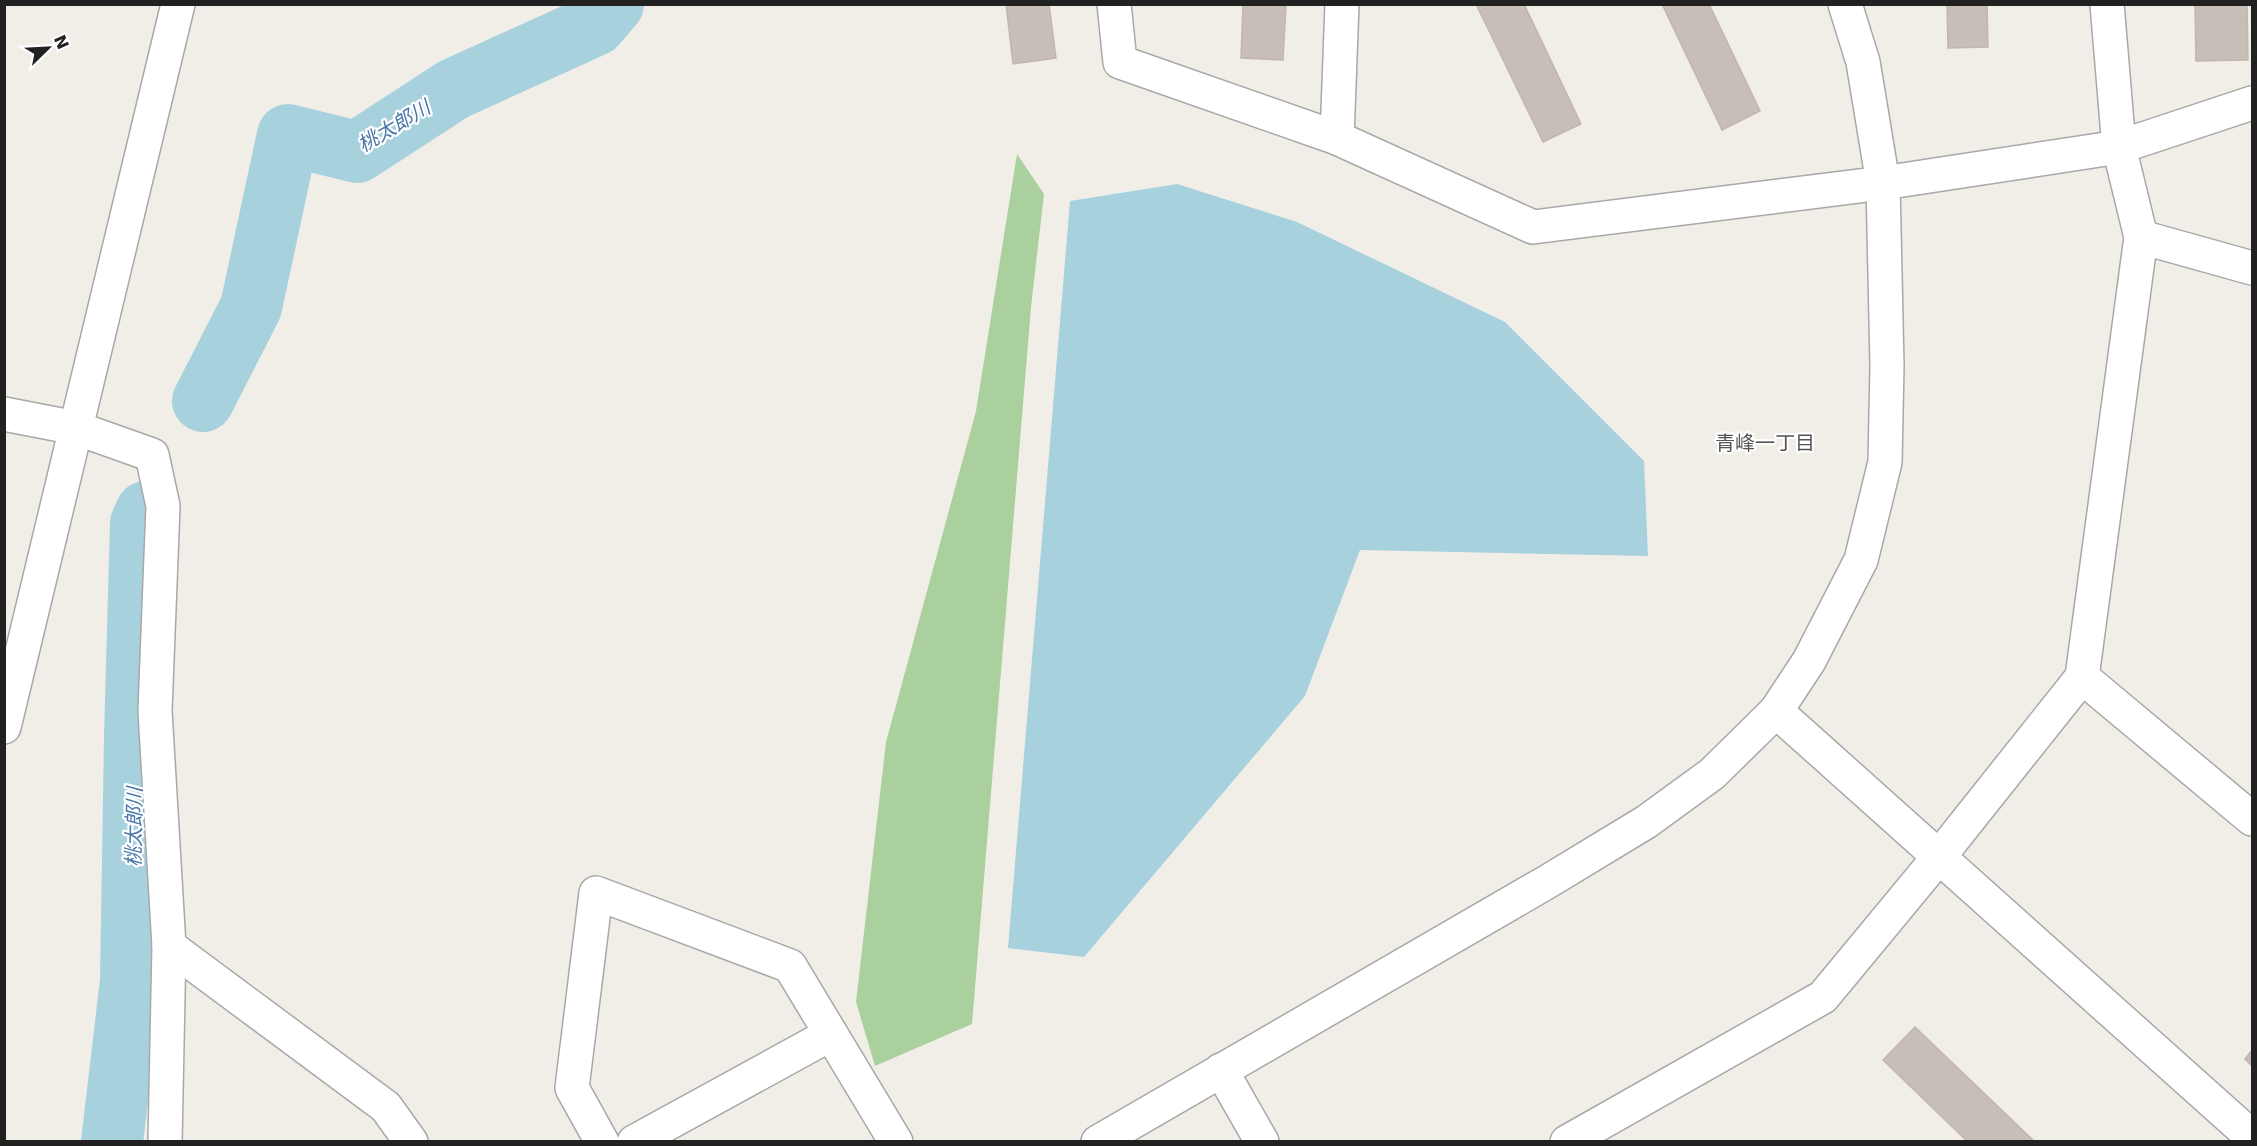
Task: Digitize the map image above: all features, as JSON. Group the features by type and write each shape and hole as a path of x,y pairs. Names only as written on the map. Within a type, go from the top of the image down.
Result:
{"street":[{"path":"4,727 178,4"},
{"path":"1114,4 1120,62 1337,138 1533,227 1883,183 2119,147 2253,103"},
{"path":"1337,138 1342,4"},
{"path":"1098,1142 1646,822 1712,774 1776,711 1809,661 1861,560 1885,462 1887,366 1883,183 1863,62 1845,4"},
{"path":"1567,1142 1823,997 1938,858 2082,677 2141,237 2119,147 2107,4"},
{"path":"2141,237 2253,268"},
{"path":"4,414 76,428 152,454 163,506 155,711 169,946 165,1142"},
{"path":"2082,677 2253,819"},
{"path":"1776,711 2253,1137"},
{"path":"602,1142 572,1088 596,893 790,966 896,1142"},
{"path":"169,946 386,1107 411,1142"},
{"path":"634,1142 831,1034"},
{"path":"1221,1070 1262,1142"}],"green space":[{"path":"1017,154 1044,194 1031,307 972,1024 875,1066 856,1002 886,742 976,411"}],"water":[{"path":"1177,184 1297,222 1505,322 1644,461 1648,556 1360,550 1305,696 1084,957 1008,948 1070,201"}],"building":[{"path":"1006,4 1049,4 1056,58 1013,64"},
{"path":"1243,4 1286,4 1283,60 1241,58"},
{"path":"1476,4 1524,4 1581,124 1543,142"},
{"path":"1662,4 1709,4 1760,111 1722,130"},
{"path":"1947,4 1987,4 1988,47 1948,48"},
{"path":"2195,4 2247,4 2248,60 2196,61"},
{"path":"1915,1027 2035,1142 1968,1142 1883,1060"},
{"path":"2252,1050 2252,1066 2245,1059"}],"waterway":[{"name":"桃太郎川","path":"203,401 251,307 288,135 357,152 454,89 595,25 613,4"},
{"name":"桃太郎川","path":"112,1142 131,981 141,523 146,512"}],"district":[{"name":"青峰一丁目","path":"1765,443"}]}
